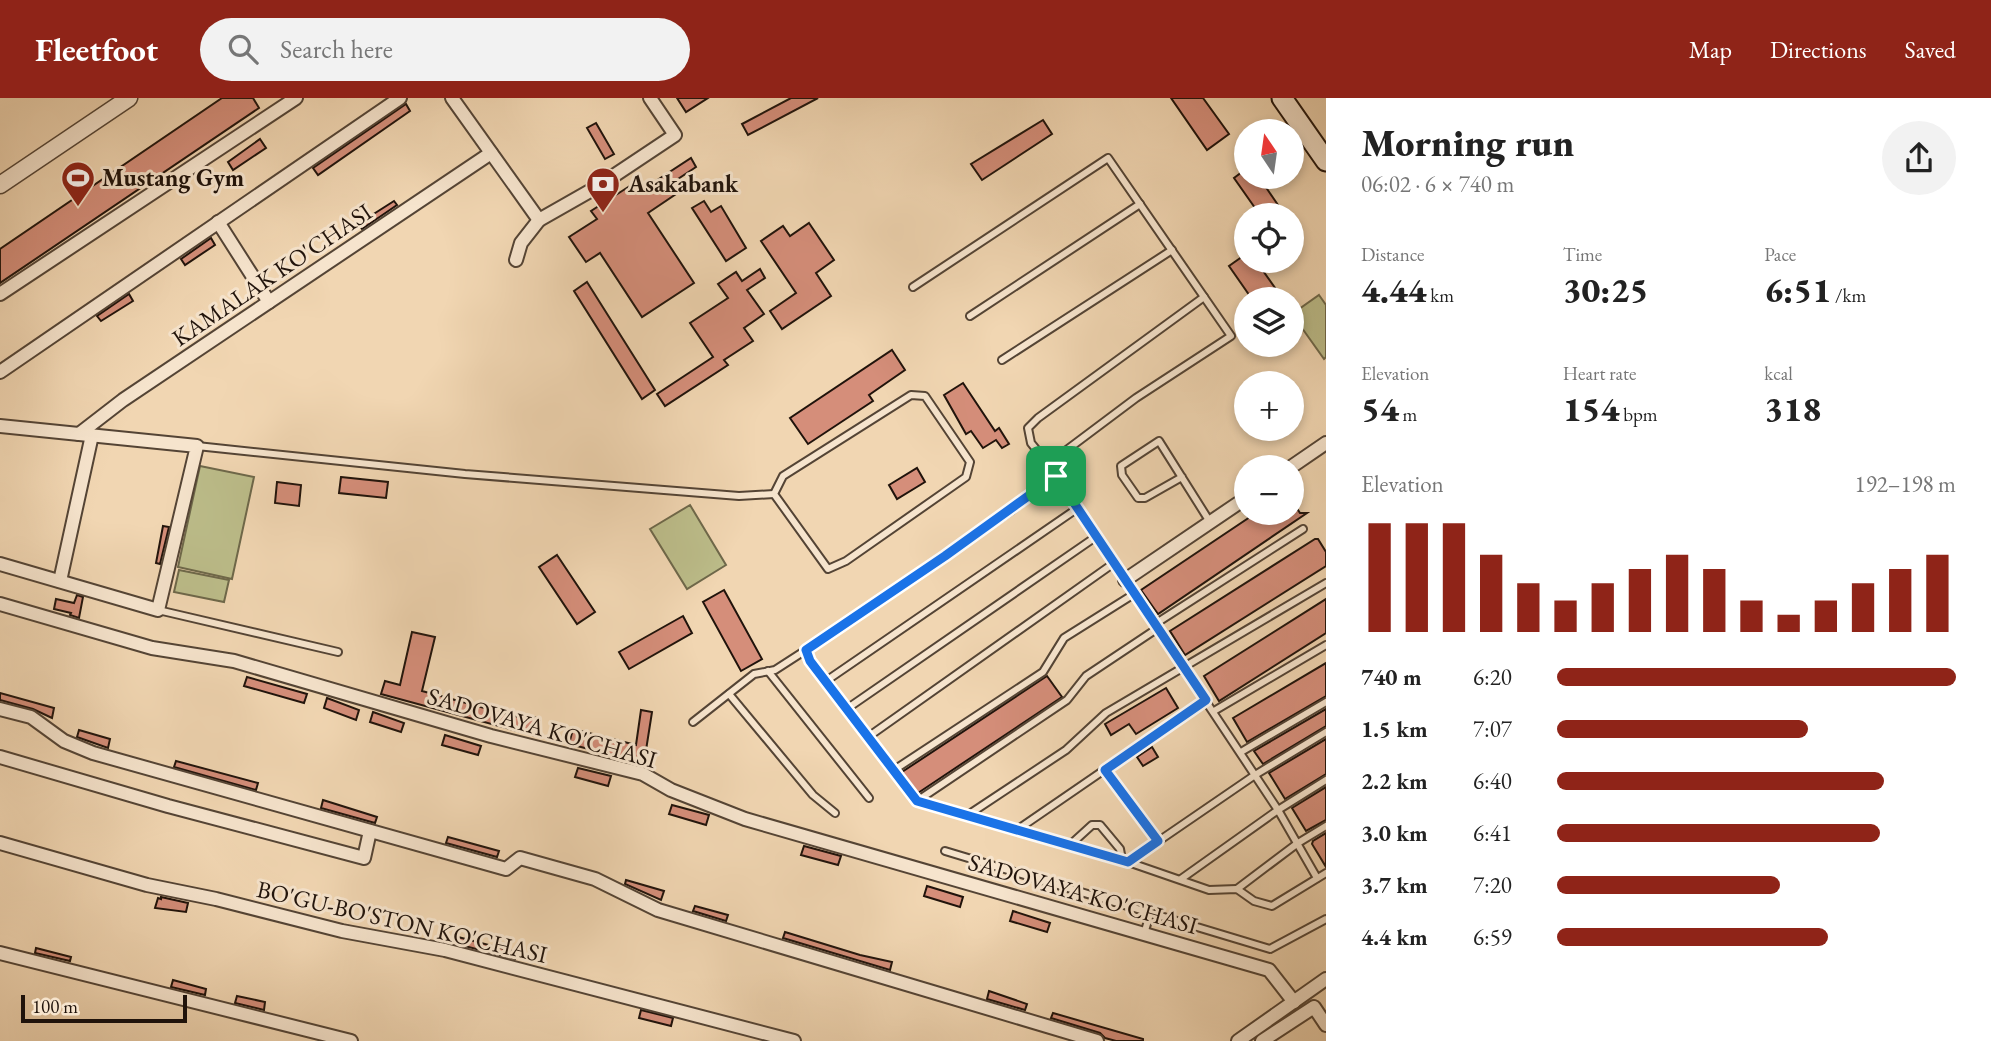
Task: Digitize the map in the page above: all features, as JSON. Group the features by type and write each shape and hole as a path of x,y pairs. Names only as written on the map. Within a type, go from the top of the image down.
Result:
{"main road":[{"path":"1282,98 1326,161"},
{"path":"1298,98 1326,140"}],"street":[{"path":"0,172 110,98"},
{"path":"0,185 129,98"},
{"path":"0,294 296,98"},
{"path":"0,372 400,98"},
{"path":"452,98 539,220"},
{"path":"516,260 521,243 539,220 597,187 675,135 650,98"},
{"name":"KAMALAK KO'CHASI","path":"85,435 123,400 491,153"},
{"path":"218,222 269,302"},
{"path":"0,426 197,446 158,610 0,564"},
{"path":"60,580 85,435"},
{"path":"1304,458 1326,443"},
{"path":"1125,580 1234,506"},
{"name":"SADOVAYA KO'CHASI","path":"0,604 152,648 234,661 491,736 643,774 671,790 745,819 1269,970 1294,1002"},
{"path":"0,709 31,717 64,741 93,753 506,869 520,858 595,879 658,910 1097,1041"},
{"path":"0,757 168,806 364,858 370,831"},
{"name":"BO'GU-BO'STON KO'CHASI","path":"0,843 147,885 216,899 342,931 445,950 794,1041"},
{"path":"0,953 351,1041"},
{"path":"1238,1041 1326,979"},
{"path":"1262,1041 1314,1007 1326,1025"}],"lane":[{"path":"913,287 1108,158 1231,336 1136,398 1048,464"},
{"path":"970,316 1140,204"},
{"path":"1002,360 1171,250"},
{"path":"1204,297 1028,428 1031,443 1078,508 1241,752 1317,878"},
{"path":"911,395 925,396 970,462 966,477 846,561 828,569 774,495 783,476 911,395"},
{"path":"1182,477 1145,498 1138,498 1122,475 1121,466 1159,441 1182,477 1210,522"},
{"path":"197,446 465,474 739,495 774,495"},
{"path":"693,722 754,674 775,670 806,650 979,533 1056,476"},
{"path":"826,681 1078,508"},
{"path":"917,801 1067,700 1086,676 1156,626 1303,529"},
{"path":"848,708 1097,536"},
{"path":"868,737 1114,563"},
{"path":"968,815 1066,750 1106,713 1326,583"},
{"path":"894,770 1043,672 1064,638 1134,594"},
{"path":"158,610 338,652"},
{"path":"1214,711 1326,645"},
{"path":"806,650 810,661 917,801 1125,861 1209,890 1237,889 1298,843 1326,826"},
{"path":"768,671 869,797"},
{"path":"729,694 813,795 835,813"},
{"path":"1017,830 1206,700"},
{"path":"1241,752 1326,702"},
{"path":"1125,861 1255,775 1326,732"},
{"path":"1105,770 1158,841"},
{"path":"1181,879 1278,810 1326,780"},
{"path":"1069,846 1092,825 1100,825 1120,849 1125,861"},
{"path":"945,851 1270,949 1326,919"},
{"path":"1237,889 1254,901 1272,906 1326,873"},
{"path":"1144,934 1150,914"}],"green space":[{"path":"1319,295 1326,305 1324,359 1304,331 1304,306"},
{"path":"200,466 254,477 232,579 178,567"},
{"path":"690,505 726,565 687,589 650,529"},
{"path":"179,570 229,580 224,602 174,592"}],"building":[{"path":"222,98 253,98 259,108 0,283 0,249"},
{"path":"677,98 708,98 686,112"},
{"path":"791,98 818,98 748,135 742,124"},
{"path":"1171,98 1203,98 1229,134 1207,150"},
{"path":"406,104 410,111 318,175 313,168"},
{"path":"1043,120 1052,134 982,180 971,164"},
{"path":"596,123 614,154 605,159 587,128"},
{"path":"260,139 266,148 233,170 228,162"},
{"path":"691,158 696,167 675,181 682,190 648,213 694,283 642,317 600,253 586,262 569,237 597,219 591,211 636,182 642,190"},
{"path":"1242,189 1267,189 1277,203 1252,203"},
{"path":"394,201 397,205 362,229 358,224"},
{"path":"704,201 711,212 721,206 746,248 726,261 692,208"},
{"path":"809,223 834,260 816,273 831,296 782,329 770,311 796,293 761,241 783,226 790,236"},
{"path":"211,238 215,245 185,265 181,259"},
{"path":"1234,262 1234,273 1265,273 1274,287 1244,287 1229,266"},
{"path":"760,269 765,278 747,290 764,314 744,328 753,341 724,360 728,365 665,406 657,394 713,357 690,323 728,298 718,284 736,272 742,281"},
{"path":"587,282 655,390 642,399 574,291"},
{"path":"129,294 133,301 101,321 97,316"},
{"path":"892,350 905,370 869,395 873,401 808,444 790,418"},
{"path":"963,383 995,431 999,428 1009,444 1002,448 996,440 983,448 971,431 966,434 944,395"},
{"path":"917,468 925,482 897,499 889,485"},
{"path":"341,477 388,482 386,498 339,493"},
{"path":"277,482 301,485 299,506 275,503"},
{"path":"1238,525 1289,525 1158,614 1141,590"},
{"path":"163,526 169,527 160,564 156,563"},
{"path":"1318,539 1326,552 1326,566 1185,655 1170,631"},
{"path":"557,555 595,612 577,624 539,567"},
{"path":"724,590 762,659 741,671 703,602"},
{"path":"77,595 83,597 79,618 54,609 56,599 74,603"},
{"path":"1326,599 1326,633 1219,701 1204,676"},
{"path":"683,616 692,633 629,669 619,652"},
{"path":"412,632 435,637 422,691 529,720 530,716 540,719 536,736 381,694 385,681 400,685"},
{"path":"1326,663 1326,696 1247,742 1233,718"},
{"path":"1047,676 1062,697 918,793 902,772"},
{"path":"247,677 307,694 304,703 244,686"},
{"path":"1166,688 1178,708 1136,734 1129,724 1111,735 1105,724"},
{"path":"0,693 54,708 52,718 33,709 0,700"},
{"path":"327,698 359,710 356,720 324,708"},
{"path":"1326,709 1326,726 1263,764 1254,751"},
{"path":"641,710 652,712 644,763 569,744 573,729 636,745"},
{"path":"373,712 404,723 401,732 370,722"},
{"path":"79,730 110,739 108,748 77,737"},
{"path":"445,735 481,746 478,755 442,745"},
{"path":"1326,739 1326,774 1285,799 1269,773"},
{"path":"1152,747 1158,757 1143,766 1137,757"},
{"path":"176,761 258,783 256,790 174,767"},
{"path":"578,768 611,776 608,786 575,777"},
{"path":"1326,787 1326,820 1306,831 1292,808"},
{"path":"323,800 377,817 375,823 321,808"},
{"path":"672,805 709,815 706,825 669,814"},
{"path":"1326,833 1326,867 1312,844"},
{"path":"448,837 499,851 497,857 446,843"},
{"path":"804,846 841,856 838,865 801,855"},
{"path":"626,880 664,891 661,900 625,884"},
{"path":"927,886 963,897 960,907 924,896"},
{"path":"158,898 188,903 186,912 155,908"},
{"path":"695,906 728,915 726,921 693,911"},
{"path":"1013,911 1050,923 1047,932 1010,921"},
{"path":"785,932 892,962 890,970 783,938"},
{"path":"458,937 516,952 515,959 457,944"},
{"path":"36,948 71,957 70,961 35,953"},
{"path":"173,980 206,989 205,995 171,987"},
{"path":"989,991 1027,1004 1025,1010 987,999"},
{"path":"237,996 265,1002 264,1010 235,1003"},
{"path":"641,1010 673,1018 671,1026 639,1018"},
{"path":"1053,1013 1143,1041 1116,1041 1105,1038 1100,1033 1051,1018"}],"place":[{"name":"Mustang Gym","path":"78,208"},
{"name":"Asakabank","path":"603,214"}],"route":[{"path":"1056,476 1206,700 1105,770 1158,841 1128,862 917,801 810,661 806,650 1012,510 1056,476"}]}
